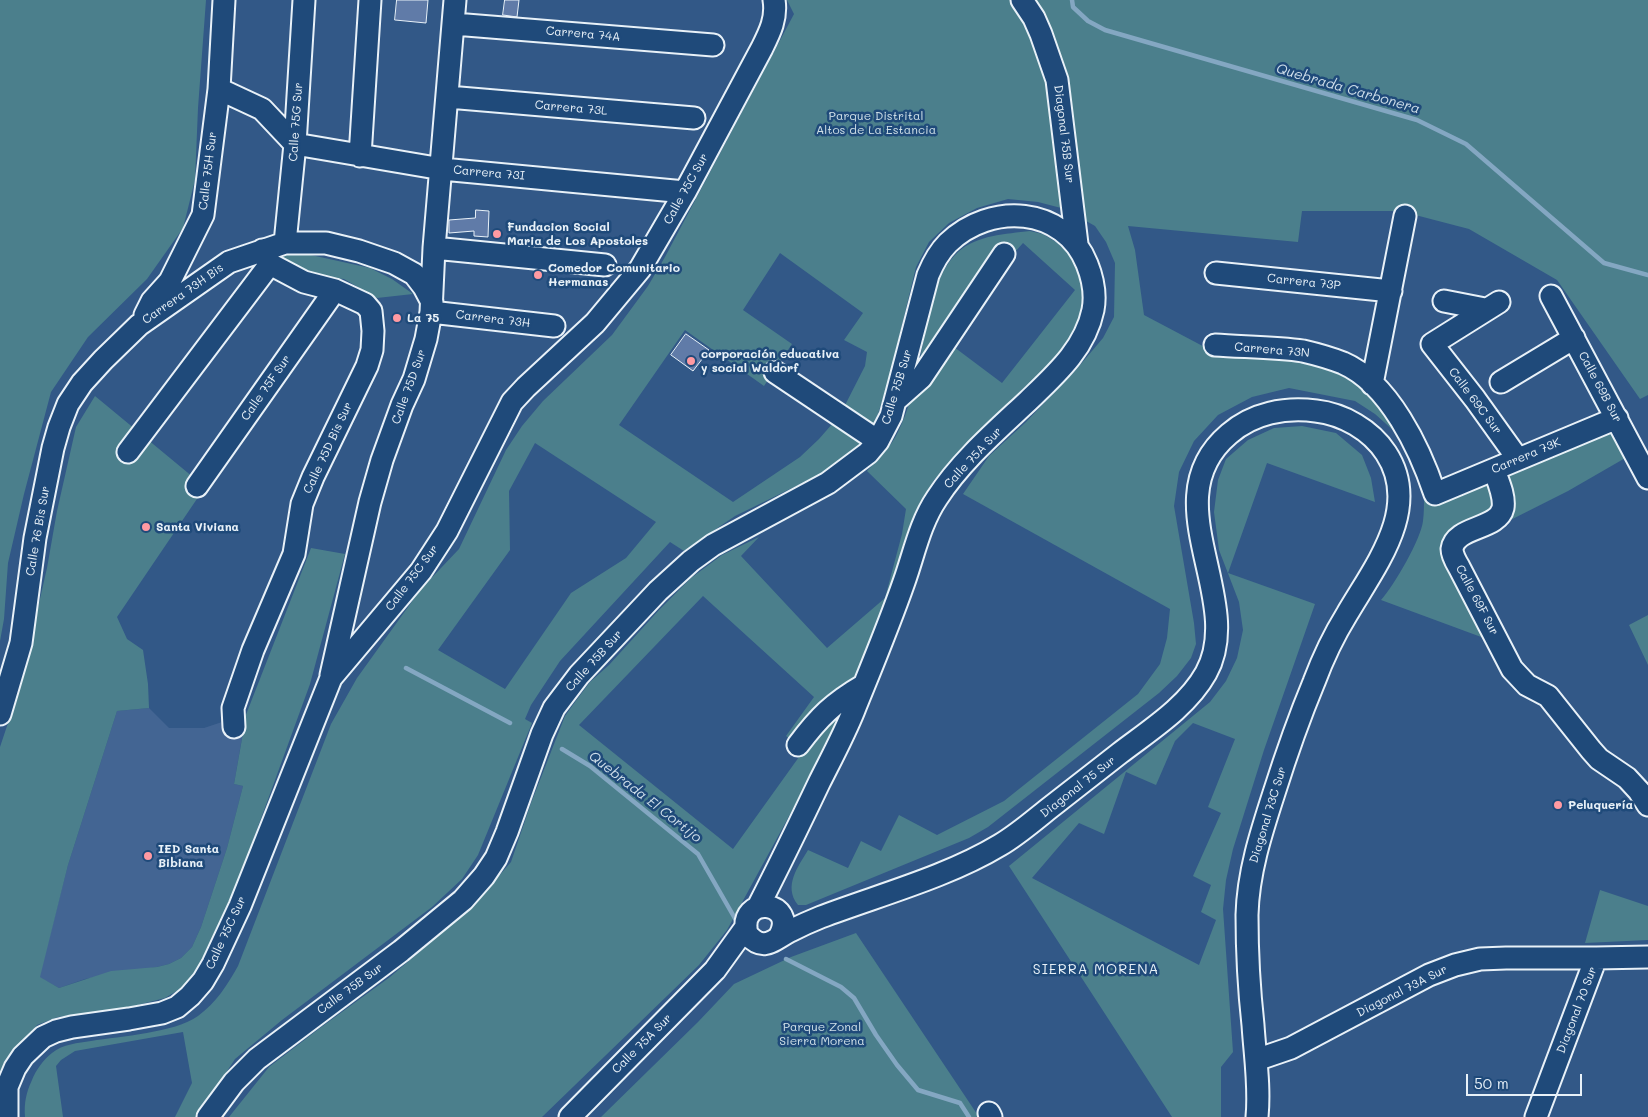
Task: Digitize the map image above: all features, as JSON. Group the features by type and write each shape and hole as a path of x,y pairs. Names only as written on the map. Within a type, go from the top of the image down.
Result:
{"street":[{"name":"Calle 75H Sur","path":"139,325 152,301 170,281 203,215 219,89 224,0"},
{"name":"Calle 75G Sur","path":"285,243 295,144 304,0"},
{"path":"360,156 370,0"},
{"name":"Calle 75D Sur","path":"330,678 370,502 382,460 421,360 432,307 434,248 456,0"},
{"name":"Calle 75C Sur","path":"7,1117 7,1087 15,1068 23,1056 43,1037 56,1031 128,1019 177,1007 203,981 214,964 240,906 330,678 421,570 434,551 447,531 512,402 596,323 640,269 685,192 762,48 773,24 774,0"},
{"name":"Diagonal 75B Sur","path":"1022,0 1042,34 1057,80 1077,244"},
{"name":"Carrera 74A","path":"454,24 713,45"},
{"path":"219,89 262,109 295,144"},
{"name":"Carrera 73L","path":"448,97 694,118"},
{"name":"Carrera 73I","path":"295,144 442,169 685,192"},
{"name":"Calle 75B Sur","path":"208,1117 234,1082 258,1059 415,940 462,900 484,876 496,858 507,832 542,734 554,708 579,675 658,591 691,561 713,545 828,484 856,463 878,441 891,416 924,288 933,264 947,244 957,236 991,219 1025,216 1050,222 1065,231 1077,244"},
{"path":"1372,384 1405,216"},
{"name":"Carrera 73H Bis","path":"102,360 139,325 229,262 266,257 285,243 326,243 359,251 394,263 414,274 424,287 432,307"},
{"name":"Calle 75A Sur","path":"715,970 741,953 772,923 779,865 841,739 904,583 922,527 936,499 963,465 1050,379 1083,340 1093,308 1095,290 1084,256 1077,244"},
{"path":"434,248 605,265"},
{"path":"895,401 921,378 1004,254"},
{"path":"128,452 266,257 304,282 335,290"},
{"name":"Carrera 73P","path":"1216,273 1391,291"},
{"name":"Calle 75D Bis Sur","path":"234,727 233,708 253,650 294,554 302,504 313,477 367,366 372,350 371,311 365,304 335,290"},
{"name":"Calle 75F Sur","path":"197,486 335,290"},
{"name":"Calle 69B Sur","path":"1551,296 1648,478"},
{"name":"Calle 69C Sur","path":"1444,300 1492,305 1432,344 1518,459"},
{"name":"Carrera 73H","path":"432,307 554,326"},
{"path":"1501,382 1574,338"},
{"name":"Carrera 73N","path":"1215,345 1301,351 1344,363 1359,373 1372,384 1396,413 1420,455 1435,494"},
{"name":"Calle 76 Bis Sur","path":"0,714 21,643 35,538 57,434 68,404 82,383 102,360"},
{"path":"775,372 878,441"},
{"name":"Diagonal 75 Sur","path":"772,923 818,918 984,855 1024,829 1185,700 1208,671 1214,653 1216,634 1215,613 1199,524 1197,499 1200,476 1211,454 1226,437 1248,421 1265,414 1288,410 1322,411 1354,422 1386,451 1393,467"},
{"name":"Carrera 73K","path":"1435,494 1617,418"},
{"path":"1393,467 1420,455"},
{"name":"Diagonal 73C Sur","path":"1257,1117 1258,1082 1252,1018 1247,918 1251,874 1256,849 1287,752 1314,682 1344,617 1390,537 1397,520 1400,488 1393,467"},
{"name":"Calle 69F Sur","path":"1494,470 1503,500 1503,510 1492,522 1459,537 1454,543 1453,555 1512,669 1527,685 1548,696 1600,759 1627,778 1648,805"},
{"path":"798,745 813,724 828,709 864,685"},
{"name":"Calle 75A Sur","path":"570,1117 715,970 746,927 748,915 772,923"},
{"name":"Diagonal 73A Sur","path":"1256,1060 1291,1048 1429,975 1455,965 1489,958 1648,957"},
{"name":"Diagonal 70 Sur","path":"1536,1117 1596,958"}],"shaded area":[{"name":"IED Santa Bibiana","path":"149,708 169,728 204,728 225,721 243,732 234,784 243,786 227,848 201,927 192,947 181,958 157,967 85,979 59,988 39,977 68,865 117,711"}],"green space":[{"path":"0,0 206,0 195,180 183,228 147,279 88,337 51,392 8,563 4,619 0,641"},
{"name":"Parque Distrital Altos de La Estancia","path":"787,0 1648,0 1648,395 1640,399 1557,280 1469,229 1400,211 1302,211 1298,242 1128,226 1135,250 1144,315 1214,352 1271,356 1323,368 1357,381 1386,408 1404,440 1375,414 1355,401 1289,388 1252,397 1218,415 1194,441 1179,472 1174,506 1196,644 1191,658 1177,676 1159,693 988,827 969,838 806,905 798,905 792,891 792,884 796,870 808,850 848,868 861,841 881,851 899,815 937,835 1004,801 1138,694 1160,664 1167,638 1170,609 963,494 989,456 1026,422 1075,371 1103,338 1114,317 1115,263 1106,242 1095,226 1065,209 1038,202 1008,199 977,208 949,223 929,242 916,267 888,383 878,414 863,443 839,465 735,516 684,551 670,542 560,661 531,705 525,719 532,723 478,855 462,879 432,907 282,1020 235,1059 197,1117 175,1117 192,1083 183,1032 75,1051 61,1060 56,1066 63,1117 25,1117 26,1098 34,1076 43,1062 56,1050 76,1043 162,1030 188,1022 204,1011 226,986 238,966 331,724 357,678 421,589 459,549 506,450 522,426 543,401 612,335 648,286 794,14","holes":["780,253 863,313 844,340 867,352 865,366 840,415 819,439 800,457 733,502 619,425 685,330 764,386 792,344 743,310","535,443 656,522 626,558 571,593 505,689 438,650 510,550 509,491"]},
{"path":"1030,231 1043,234 1070,254 1085,279 1085,308 1078,329 1048,369 1026,386 934,480 918,512 843,717 727,930 699,965 542,1117 229,1117 269,1067 390,977 472,907 511,862 531,803 565,716 590,682 609,665 691,578 722,555 759,537 741,556 827,648 885,598 902,534 906,509 867,471 892,443 905,415 916,377 936,288 949,262 966,246 992,236","holes":["1023,243 1075,290 1002,383 950,344 993,277","703,596 814,697 786,736 804,750 733,849 579,725"]},
{"path":"302,253 370,268 392,279 413,294 377,298 344,279 298,275 272,256"},
{"path":"95,396 205,487 117,617 127,639 143,650 149,708 117,711 68,865 40,977 59,988 111,971 157,967 169,964 181,958 192,947 201,927 227,848 243,786 234,784 243,733 240,730 311,548 345,554 310,684 216,942 201,971 185,986 165,998 126,1008 58,1017 37,1025 12,1057 0,1091 0,747 16,699 29,647 76,427"},
{"path":"1607,422 1627,457 1568,491 1447,552 1492,641 1381,600 1399,574 1417,539 1423,521 1424,497"},
{"path":"1302,426 1336,433 1362,455 1371,478 1375,502 1267,463 1228,573 1315,604 1264,750 1233,849 1226,880 1223,909 1233,1052 1221,1067 1221,1117 1172,1117 1009,866 1210,702 1226,681 1237,658 1243,630 1239,602 1219,550 1214,512 1218,480 1226,459 1248,440 1274,428","holes":["1193,723 1235,739 1208,807 1221,813 1193,876 1211,885 1201,912 1216,920 1199,965 1032,878 1079,823 1104,834 1126,772 1156,785 1175,741"]},
{"path":"1648,615 1648,665 1629,625"},
{"path":"1600,890 1648,906 1648,940 1585,943"},
{"name":"Parque Zonal Sierra Morena","path":"856,933 979,1117 601,1117 734,984 791,957"}],"building":[{"path":"397,0 428,0 426,23 395,20"},
{"path":"505,0 519,0 517,17 503,15"},
{"path":"476,210 489,211 488,237 474,236 474,231 449,233 449,220 475,218"},
{"name":"corporación educativa y social Waldorf","path":"686,334 709,350 693,371 671,355"}],"waterway":[{"name":"Quebrada Carbonera","path":"1072,0 1073,7 1088,21 1105,30 1417,120 1466,144 1604,263 1648,275"},
{"name":"Quebrada El Cortijo","path":"406,668 510,723"},
{"name":"Quebrada El Cortijo","path":"562,749 590,766 698,854 737,922"},
{"name":"Quebrada El Cortijo","path":"786,959 841,987 854,998 876,1035 897,1065 918,1090 960,1103 969,1117"}],"place":[{"name":"Fundacion Social Maria de Los Apostoles","path":"497,234"},
{"name":"Comedor Comunitario Hermanas","path":"538,275"},
{"name":"La 75","path":"397,318"},
{"name":"corporación educativa y social Waldorf","path":"691,361"},
{"name":"Santa Viviana","path":"146,527"},
{"name":"Peluquería","path":"1558,805"},
{"name":"IED Santa Bibiana","path":"148,856"}],"district":[{"name":"SIERRA MORENA","path":"1096,970"}]}
